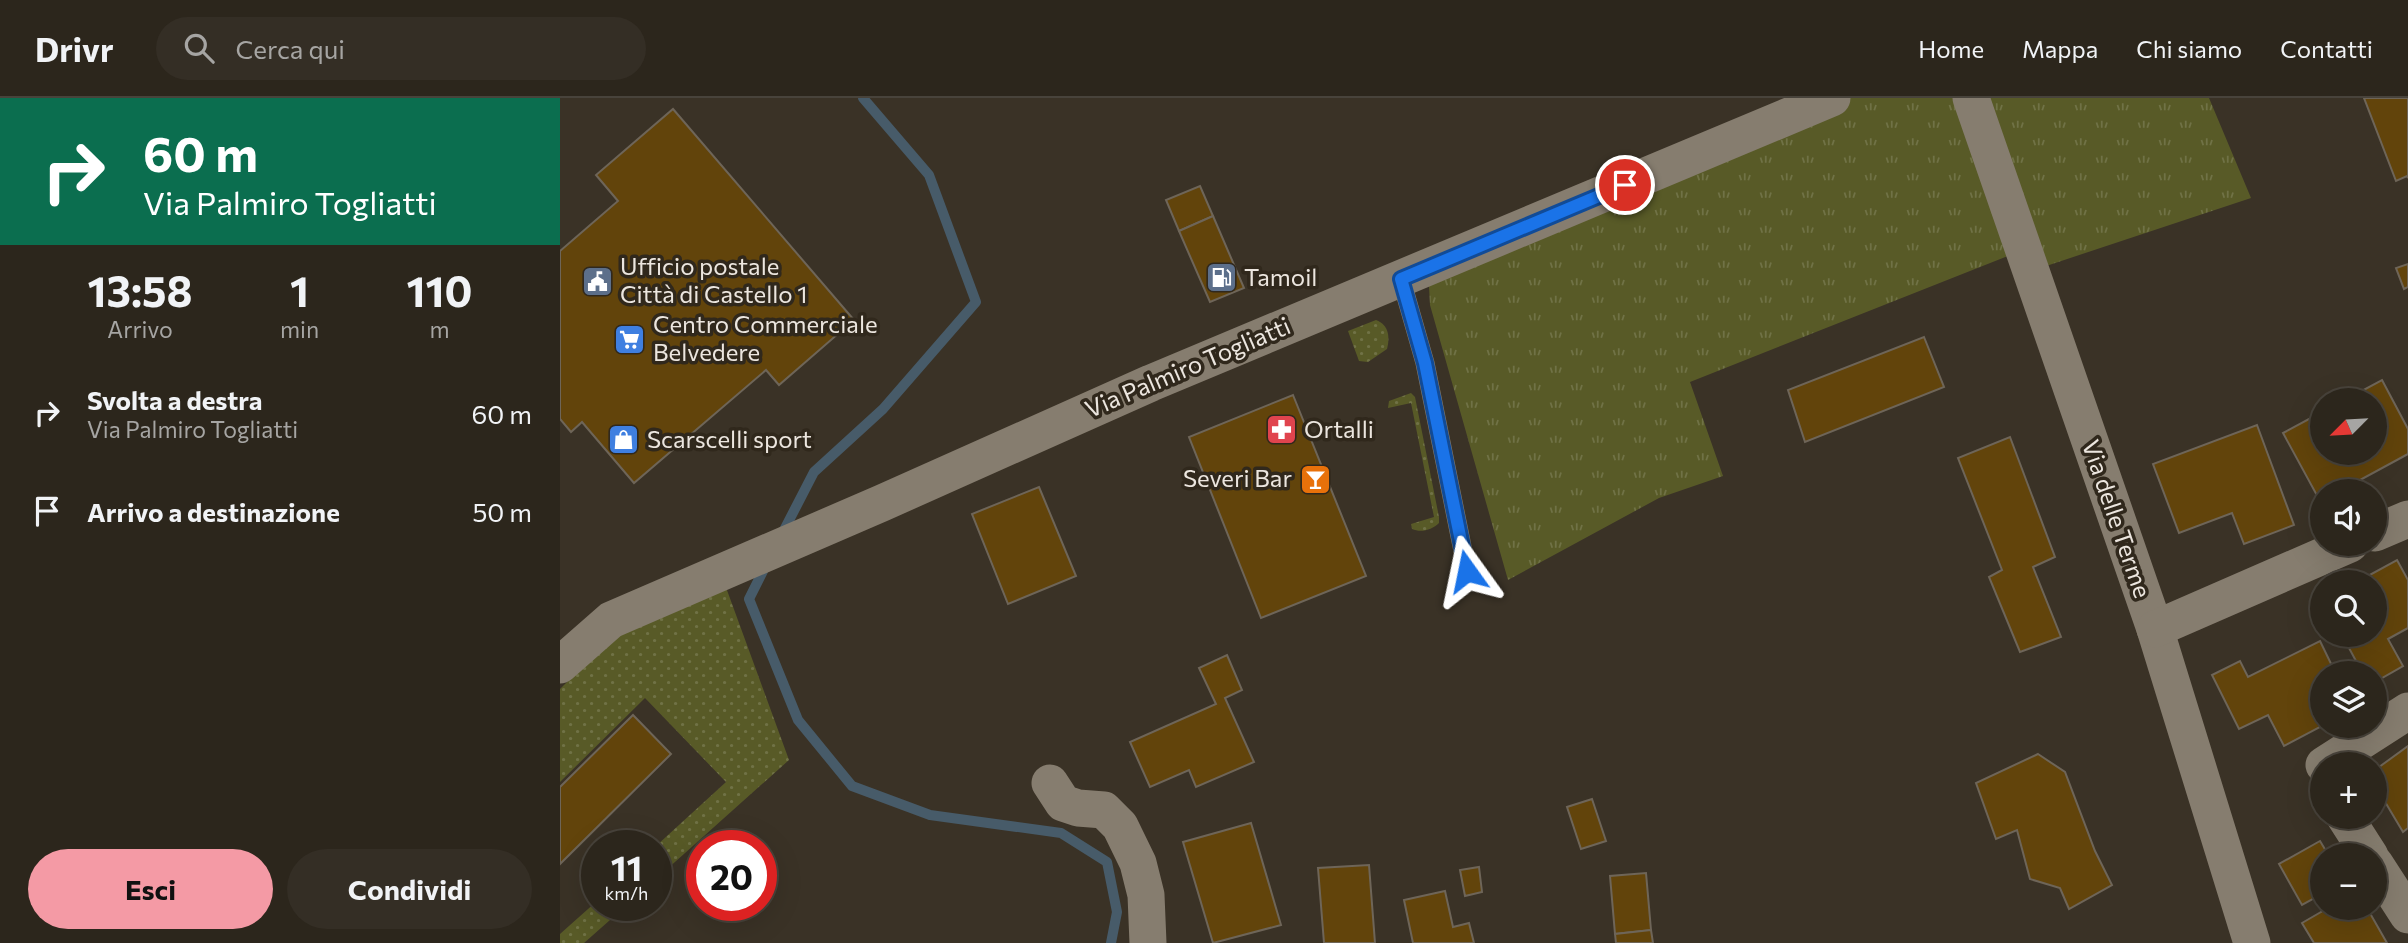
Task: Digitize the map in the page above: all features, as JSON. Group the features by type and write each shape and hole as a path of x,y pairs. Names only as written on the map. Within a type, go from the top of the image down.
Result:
{"street":[{"name":"Via Palmiro Togliatti","path":"560,665 611,620 883,503 1151,383 1832,98"},
{"name":"Via delle Terme","path":"1971,98 2155,629 2252,943"},
{"path":"2387,528 2408,519"},
{"path":"2155,629 2322,556"},
{"path":"2343,752 2408,711"},
{"path":"1050,783 1063,803 1078,808 1104,810 1120,826 1138,863 1146,895 1147,943"},
{"path":"2387,883 2408,915"}],"lane":[{"path":"1401,279 1425,363 1467,571"}],"green space":[{"path":"1832,98 2209,98 2251,198 2031,271 2023,250 1690,382 1723,476 1659,498 1508,580 1430,305 1428,268"},
{"path":"1376,320 1384,325 1388,332 1387,349 1368,362 1359,361 1348,331"},
{"path":"1411,393 1415,397 1439,517 1439,523 1423,531 1412,529 1411,524 1434,517 1411,403 1388,408 1389,401"},
{"path":"724,582 789,760 711,830 686,830 686,852 672,865 672,831 726,782 645,698 560,782 560,689 623,626"},
{"path":"581,915 581,921 609,921 584,943 560,943 560,934"}],"building":[{"path":"2364,98 2408,98 2408,178 2407,176 2396,181"},
{"path":"673,109 854,320 779,385 766,370 634,483 582,422 571,432 560,419 560,251 618,201 596,175"},
{"path":"1200,186 1213,216 1179,231 1166,200"},
{"path":"1213,216 1244,288 1210,302 1179,231"},
{"path":"2408,264 2408,287 2404,289 2396,268"},
{"path":"1924,337 1944,387 1805,442 1788,390"},
{"path":"2382,380 2386,388 2367,388"},
{"path":"2387,389 2408,429 2408,454 2387,465"},
{"path":"1293,395 1366,576 1261,618 1189,437"},
{"path":"2310,418 2310,466 2386,466 2362,479 2310,479 2310,483 2283,433"},
{"path":"2257,425 2294,525 2244,544 2232,513 2179,533 2153,464"},
{"path":"2010,437 2055,557 2033,567 2061,637 2020,652 1989,577 2002,570 1958,458"},
{"path":"1039,487 1076,576 1008,604 972,514"},
{"path":"2397,560 2408,580 2408,628 2388,639 2403,666 2387,675 2387,661 2356,661 2348,647 2387,647 2387,570 2379,570"},
{"path":"2310,646 2323,647 2330,661 2310,661 2310,732 2284,746 2268,715 2239,729 2212,675 2240,661 2248,677"},
{"path":"1227,655 1242,690 1225,698 1254,762 1196,787 1189,770 1150,787 1130,742 1216,704 1199,668"},
{"path":"633,715 671,754 594,830 581,830 581,843 560,864 560,787"},
{"path":"2408,746 2408,828 2403,832 2387,805 2387,761"},
{"path":"2038,754 2065,772 2095,851 2112,885 2069,909 2060,888 2030,879 2017,830 1996,839 1976,783"},
{"path":"1592,799 1606,841 1581,849 1567,807"},
{"path":"1251,823 1281,925 1213,943 1183,842"},
{"path":"2310,847 2310,901 2302,905 2279,864"},
{"path":"1369,865 1375,943 1324,943 1318,868"},
{"path":"1479,867 1482,892 1465,896 1460,870"},
{"path":"1646,873 1651,930 1615,934 1610,876"},
{"path":"1445,891 1453,927 1469,923 1474,943 1413,943 1404,900"},
{"path":"2310,918 2374,920 2387,943 2314,943 2302,923"},
{"path":"1651,930 1653,943 1616,943 1615,934"}],"waterway":[{"path":"782,534 814,472 883,409 976,302 929,175 863,98"},
{"path":"767,563 749,599 798,720 852,786 930,815 1061,833 1107,862 1117,912 1111,943"}],"place":[{"name":"Tamoil","path":"1221,278"},
{"name":"Ufficio postale Città di Castello 1","path":"597,281"},
{"name":"Centro Commerciale Belvedere","path":"630,339"},
{"name":"Ortalli","path":"1281,430"},
{"name":"Scarscelli sport","path":"624,440"},
{"name":"Severi Bar","path":"1315,479"}],"route":[{"path":"1467,571 1425,363 1401,279 1625,185"}]}
